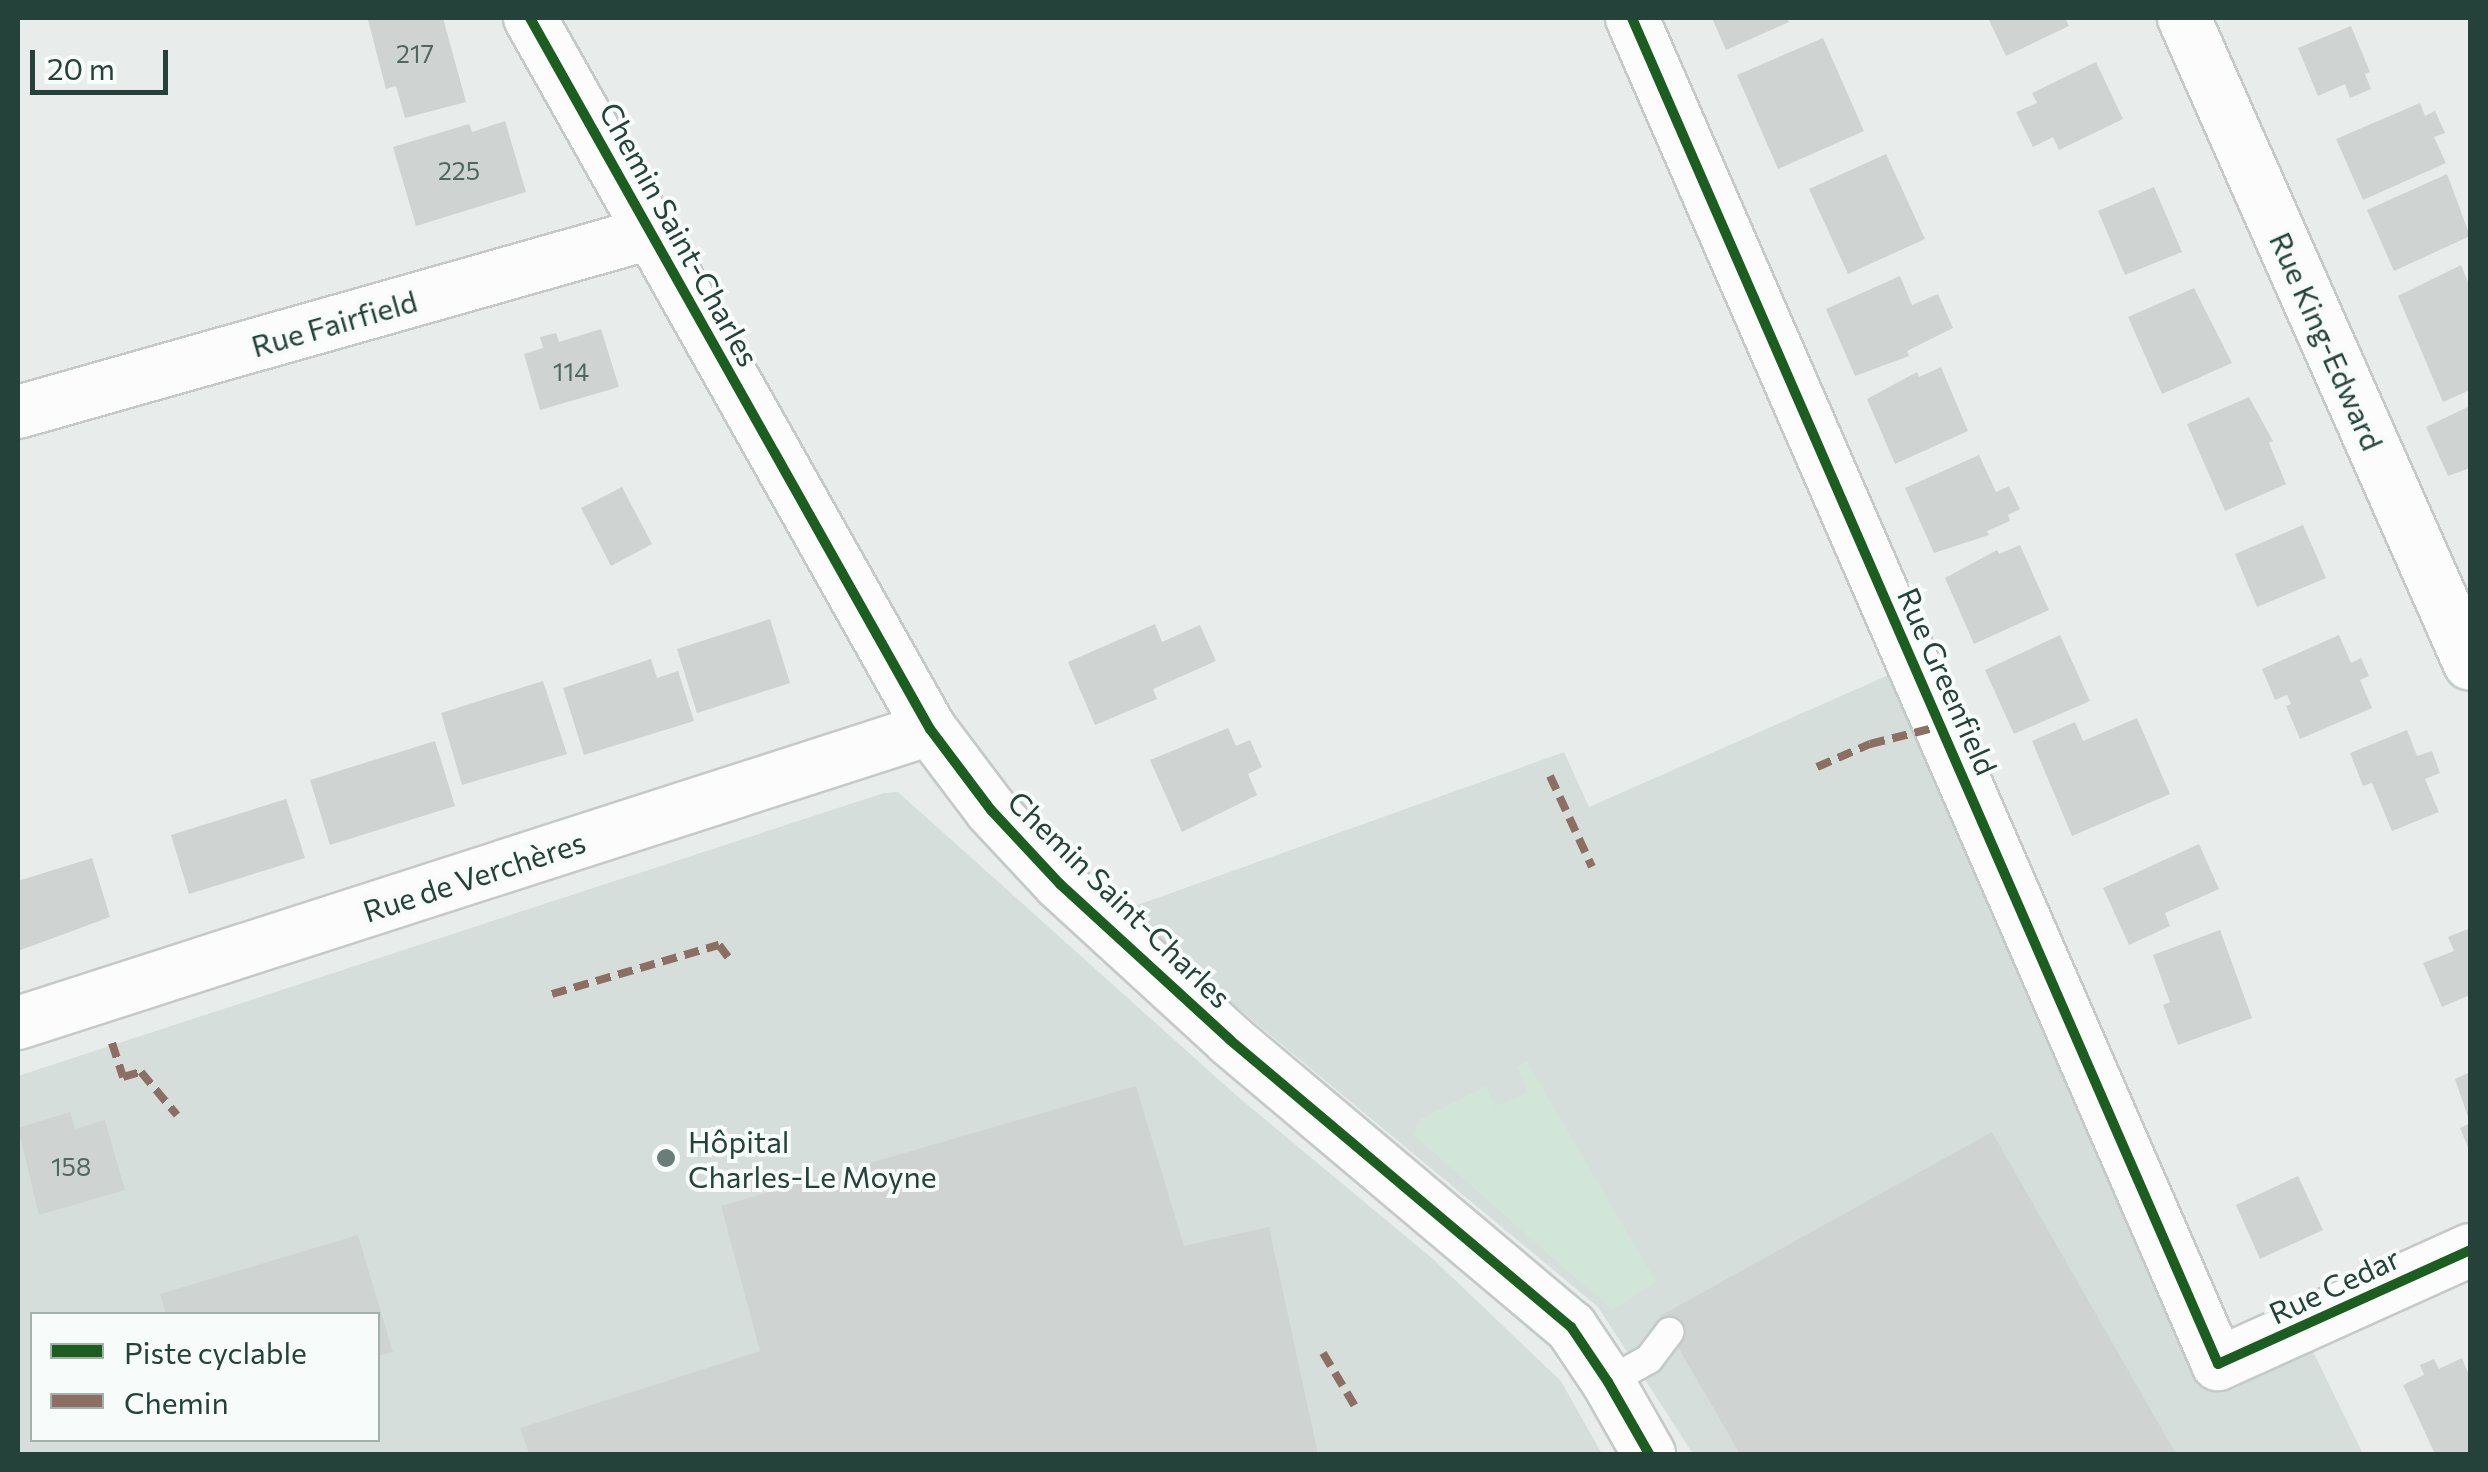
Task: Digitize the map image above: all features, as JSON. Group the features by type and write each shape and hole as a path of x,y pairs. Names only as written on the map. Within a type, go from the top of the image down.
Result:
{"street":[{"name":"Chemin Saint-Charles","path":"533,18 930,729 991,810 1060,884 1230,1040 1533,1291 1571,1327 1629,1370 1649,1454"},
{"name":"Rue Greenfield","path":"1632,18 2218,1364"},
{"name":"Rue King-Edward","path":"2184,18 2470,664"},
{"name":"Rue Fairfield","path":"18,412 650,233"},
{"name":"Rue de Verchères","path":"18,1024 930,729"},
{"name":"Rue Cedar","path":"2218,1364 2470,1250"}],"lane":[{"path":"1629,1370 1675,1343"}],"shaded area":[{"path":"1891,674 2188,1354 2305,1335 2363,1454 1693,1454 1598,1307 1121,911 1564,752 1589,807"},
{"name":"Hôpital Charles-Le Moyne","path":"898,792 1237,1096 1433,1259 1561,1381 1602,1454 18,1454 18,1076 884,793"}],"green space":[{"path":"1527,1062 1656,1282 1612,1310 1413,1134 1421,1119 1486,1086 1495,1106 1528,1093 1518,1067"}],"building":[{"path":"443,18 466,102 405,118 396,86 386,89 368,20"},
{"path":"1712,18 1787,18 1789,22 1726,50"},
{"path":"1988,18 2065,18 2069,26 2006,56"},
{"path":"2351,26 2370,72 2365,74 2371,89 2350,98 2345,84 2318,96 2298,48"},
{"path":"1823,38 1864,131 1778,169 1737,75"},
{"path":"2096,62 2123,119 2059,150 2053,137 2033,147 2016,112 2037,103 2032,93"},
{"path":"2420,103 2425,116 2435,111 2445,133 2434,137 2446,163 2363,200 2336,139"},
{"path":"505,121 526,192 416,226 393,147 469,124 472,132"},
{"path":"1886,154 1925,239 1848,274 1809,189"},
{"path":"2447,174 2470,236 2394,271 2367,210"},
{"path":"2154,187 2182,252 2125,275 2098,211"},
{"path":"2461,265 2470,287 2470,390 2443,402 2398,296"},
{"path":"1900,276 1912,305 1938,294 1953,328 1907,351 1909,356 1855,376 1826,309"},
{"path":"2194,288 2232,363 2162,394 2128,317"},
{"path":"601,329 619,387 540,410 524,354 543,348 540,337 556,333 559,342"},
{"path":"1941,367 1968,431 1895,464 1867,399 1917,372 1919,377"},
{"path":"2249,397 2273,441 2269,443 2286,484 2225,511 2187,424"},
{"path":"2470,406 2470,468 2448,476 2426,427"},
{"path":"1979,455 1996,492 2009,486 2020,509 2008,515 2010,521 1987,531 1989,535 1934,553 1905,488"},
{"path":"622,487 652,544 611,566 581,508"},
{"path":"2303,525 2326,578 2257,607 2235,554"},
{"path":"2020,545 2049,610 1974,644 1945,578 1997,550 1999,554"},
{"path":"770,619 790,683 697,713 677,649"},
{"path":"1155,624 1162,642 1200,625 1216,661 1153,689 1157,699 1095,725 1068,662"},
{"path":"2060,635 2090,701 2014,734 1985,670"},
{"path":"2339,635 2351,663 2361,658 2369,676 2360,680 2372,708 2300,739 2286,706 2291,704 2287,695 2275,700 2262,669"},
{"path":"651,659 657,678 678,671 694,721 584,755 563,688"},
{"path":"543,681 567,754 462,785 441,713"},
{"path":"2137,718 2170,794 2072,836 2032,741 2075,722 2083,741"},
{"path":"1228,728 1236,746 1250,740 1262,767 1248,774 1257,795 1182,832 1150,760"},
{"path":"2407,730 2417,756 2432,751 2440,773 2425,779 2439,812 2392,831 2372,783 2363,786 2350,753"},
{"path":"435,741 455,806 330,845 310,780"},
{"path":"286,799 305,858 189,894 171,835"},
{"path":"2199,844 2219,889 2165,913 2170,926 2129,945 2103,888"},
{"path":"92,858 110,917 18,951 18,881"},
{"path":"2470,928 2470,995 2442,1007 2423,963 2454,951 2448,937"},
{"path":"2220,930 2252,1018 2178,1045 2163,1005 2170,1002 2153,955"},
{"path":"2470,1072 2470,1123 2455,1079"},
{"path":"1136,1086 1184,1246 1269,1227 1318,1454 529,1454 520,1428 760,1351 721,1206"},
{"path":"70,1112 75,1129 105,1120 125,1190 39,1215 18,1128"},
{"path":"2470,1123 2470,1152 2460,1128"},
{"path":"1992,1132 2176,1454 1740,1454 1660,1316"},
{"path":"2298,1176 2323,1230 2260,1259 2236,1205"},
{"path":"358,1235 393,1352 380,1355 380,1312 165,1312 160,1294"},
{"path":"2462,1358 2470,1378 2470,1454 2435,1454 2403,1385 2424,1375 2420,1365 2434,1359 2439,1369"}],"marked path":[{"path":"1817,767 1870,744 1941,726"},
{"path":"1550,776 1592,867"},
{"path":"552,994 719,945 728,957"},
{"path":"112,1043 123,1077 141,1072 177,1115"},
{"path":"1323,1353 1356,1408"}],"cycle path":[{"path":"530,18 930,729 991,810 1060,884 1230,1040 1571,1327 1649,1454"},
{"path":"1632,18 2218,1364 2470,1250"}],"place":[{"name":"Hôpital Charles-Le Moyne","path":"666,1158"}]}
